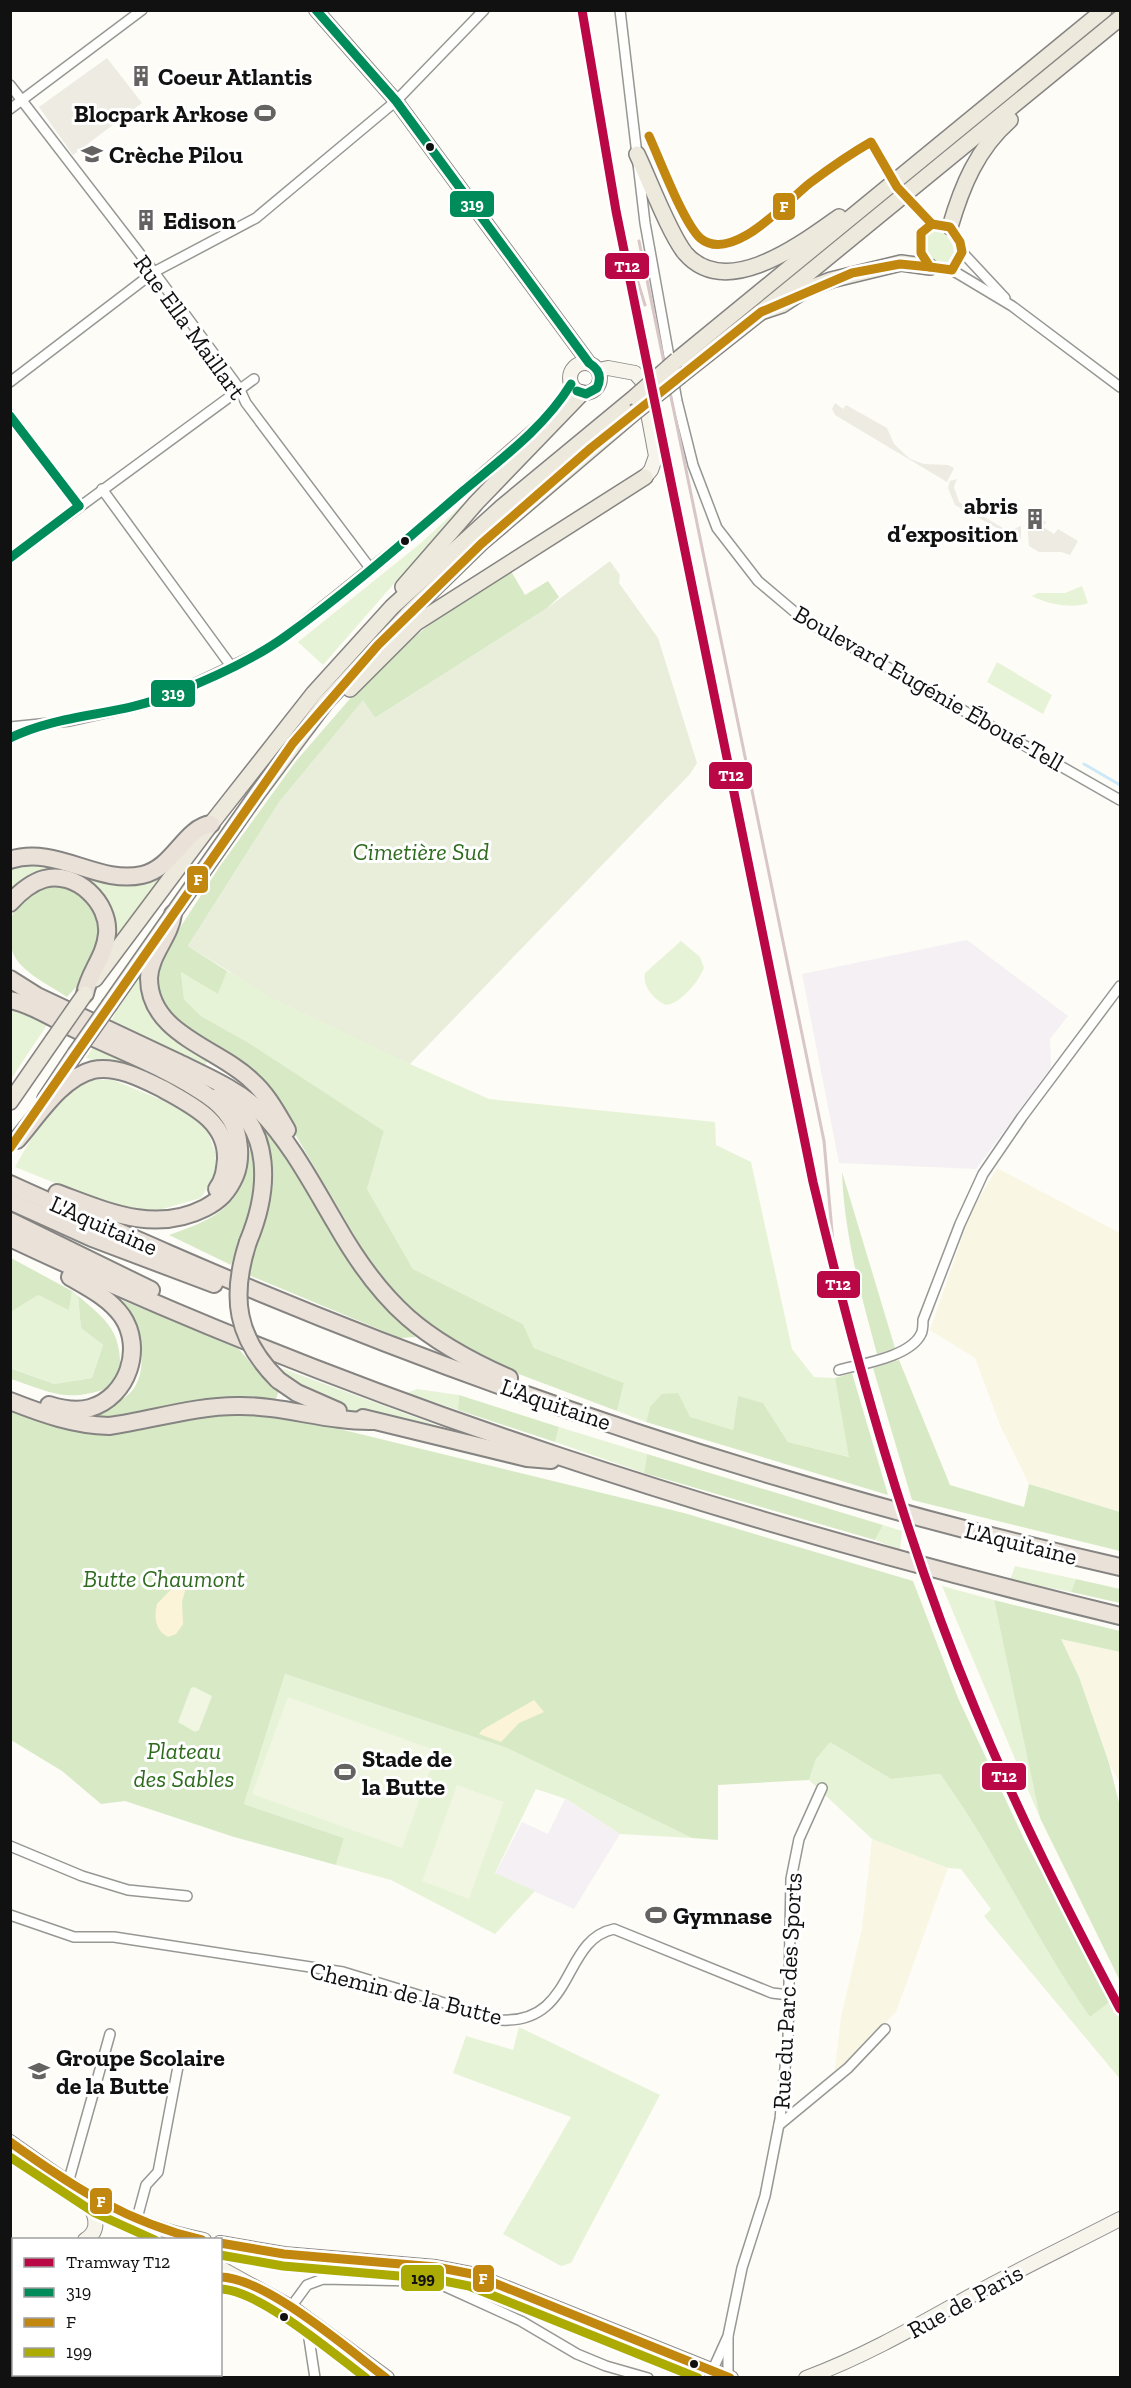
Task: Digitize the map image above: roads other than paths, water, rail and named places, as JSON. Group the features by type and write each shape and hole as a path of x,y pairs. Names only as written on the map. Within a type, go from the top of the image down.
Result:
{"highway":[{"path":"12,860 42,857 121,876 143,875 161,867 200,825 211,824"},
{"path":"10,903 24,889 45,879 70,880 92,893 104,911 107,934 104,950 88,980 85,993"},
{"path":"173,914 171,928 151,966 149,978 154,1002 160,1014 181,1034 231,1064 264,1093 305,1162 311,1179"},
{"path":"10,965 35,985 63,1000 79,1015"},
{"path":"10,979 37,996 234,1092 269,1120 311,1179 348,1245 390,1303 440,1342 481,1365 534,1387 555,1405"},
{"path":"10,1174 126,1218 163,1221 193,1215 224,1196 231,1185 239,1154 237,1136 231,1120 220,1106 167,1073 13,999"},
{"path":"14,1145 68,1083 81,1075 96,1070 130,1074 196,1107 217,1128 225,1148 225,1172 220,1185 204,1208"},
{"path":"167,1073 175,1073 226,1098 239,1110 256,1136 265,1185 239,1280 240,1318 250,1344 278,1380 319,1404 374,1421 527,1458 573,1462"},
{"name":"L'Aquitaine","path":"10,1184 306,1313 555,1405 698,1452 856,1499 1120,1568"},
{"path":"10,1202 92,1238 182,1272 265,1303 306,1313"},
{"path":"10,1221 323,1372"},
{"name":"L'Aquitaine","path":"10,1238 181,1316 323,1372 573,1462 860,1550 1120,1616"},
{"path":"10,1390 64,1409 91,1407 114,1393 127,1376 131,1362 133,1347 130,1330 113,1305 103,1296 52,1266 31,1248"},
{"path":"10,1401 56,1418 93,1426 110,1426 206,1408 236,1406 266,1407 354,1421 374,1421"}],"main road":[{"path":"14,1145 257,794 327,702 407,615 482,543 635,404 677,360 1099,13"},
{"path":"10,1102 85,993 211,824 314,693 392,607 502,507 635,404 680,376 761,312 1120,18"},
{"path":"950,227 975,162 999,130 1034,100 1036,86"},
{"path":"637,154 685,252 700,265 713,271 728,273 746,270 774,258 848,211 861,210"},
{"path":"761,312 782,305 806,290 831,280 868,270 901,263 930,267"},
{"path":"392,607 398,593 577,390"},
{"path":"327,702 346,693 416,624 623,494 645,477"}],"street":[{"path":"10,109 142,10"},
{"path":"10,727 32,727 137,706 171,695 285,637 523,439 577,390 591,392 597,388 596,370 396,101 316,10"},
{"path":"10,382 154,272 256,218 396,101 484,10"},
{"name":"Boulevard Eugénie Éboué-Tell","path":"620,10 645,223 677,401 693,465 717,528 758,581 803,619 1120,800"},
{"name":"Rue Ella Maillart","path":"10,85 154,272 239,388 246,403 370,568"},
{"path":"1012,306 962,252 960,242 950,227 932,224 921,233 921,253 930,267 952,270 1012,306 1120,387"},
{"path":"952,270 962,252"},
{"path":"572,340 577,390"},
{"path":"574,368 623,370 635,373 642,381 656,456 651,470 645,477"},
{"path":"10,558 254,379"},
{"path":"10,415 79,506"},
{"path":"103,488 231,666"},
{"path":"10,738 32,727"},
{"path":"839,1370 891,1356 912,1345 921,1334 923,1320 960,1224 983,1174 1047,1083 1120,986"},
{"name":"Rue du Parc des Sports","path":"712,2374 728,2336 742,2268 765,2196 779,2125 788,2038 791,1880 799,1839 822,1788"},
{"path":"10,1846 82,1876 128,1890 187,1896"},
{"name":"Chemin de la Butte","path":"10,1915 74,1936 114,1937 343,1972 466,2012 500,2020 519,2021 536,2015 553,2001 587,1946 608,1930 614,1929 772,1993 789,1995"},
{"path":"779,2125 848,2068 885,2029"},
{"path":"68,2183 111,2034"},
{"path":"136,2222 146,2185 158,2172 180,2056"},
{"path":"10,2142 84,2194 136,2222 179,2237"},
{"path":"84,2194 93,2209 96,2226 95,2231 86,2238"},
{"name":"Rue de Paris","path":"806,2378 865,2355 1009,2276 1120,2219"},
{"path":"222,2243 284,2254 436,2267 472,2274 712,2374 729,2377 728,2336"},
{"path":"222,2269 291,2307 387,2378"},
{"path":"222,2277 235,2277"},
{"path":"291,2307 307,2285 323,2279 416,2281 444,2286 521,2321 577,2354 606,2366 648,2378"},
{"path":"306,2319 315,2378"}],"waterway":[{"path":"1084,764 1120,785"}],"railway":[{"path":"616,211 645,305"},
{"path":"639,241 824,1141 834,1254"}],"tram line":[{"name":"T12","path":"582,10 616,211 813,1182 847,1317 884,1450 950,1647 1026,1824 1120,2009"}],"place":[{"name":"Coeur Atlantis","path":"141,76"},
{"name":"Blocpark Arkose","path":"265,113"},
{"name":"Crèche Pilou","path":"92,154"},
{"name":"Edison","path":"146,220"},
{"name":"abris d’exposition","path":"1035,519"},
{"name":"Stade de la Butte","path":"345,1772"},
{"name":"Gymnase","path":"656,1915"},
{"name":"Groupe Scolaire de la Butte","path":"39,2071"}],"park label":[{"name":"Cimetière Sud","path":"421,851"},
{"name":"Butte Chaumont","path":"164,1578"},
{"name":"Plateau des Sables","path":"184,1764"}]}
